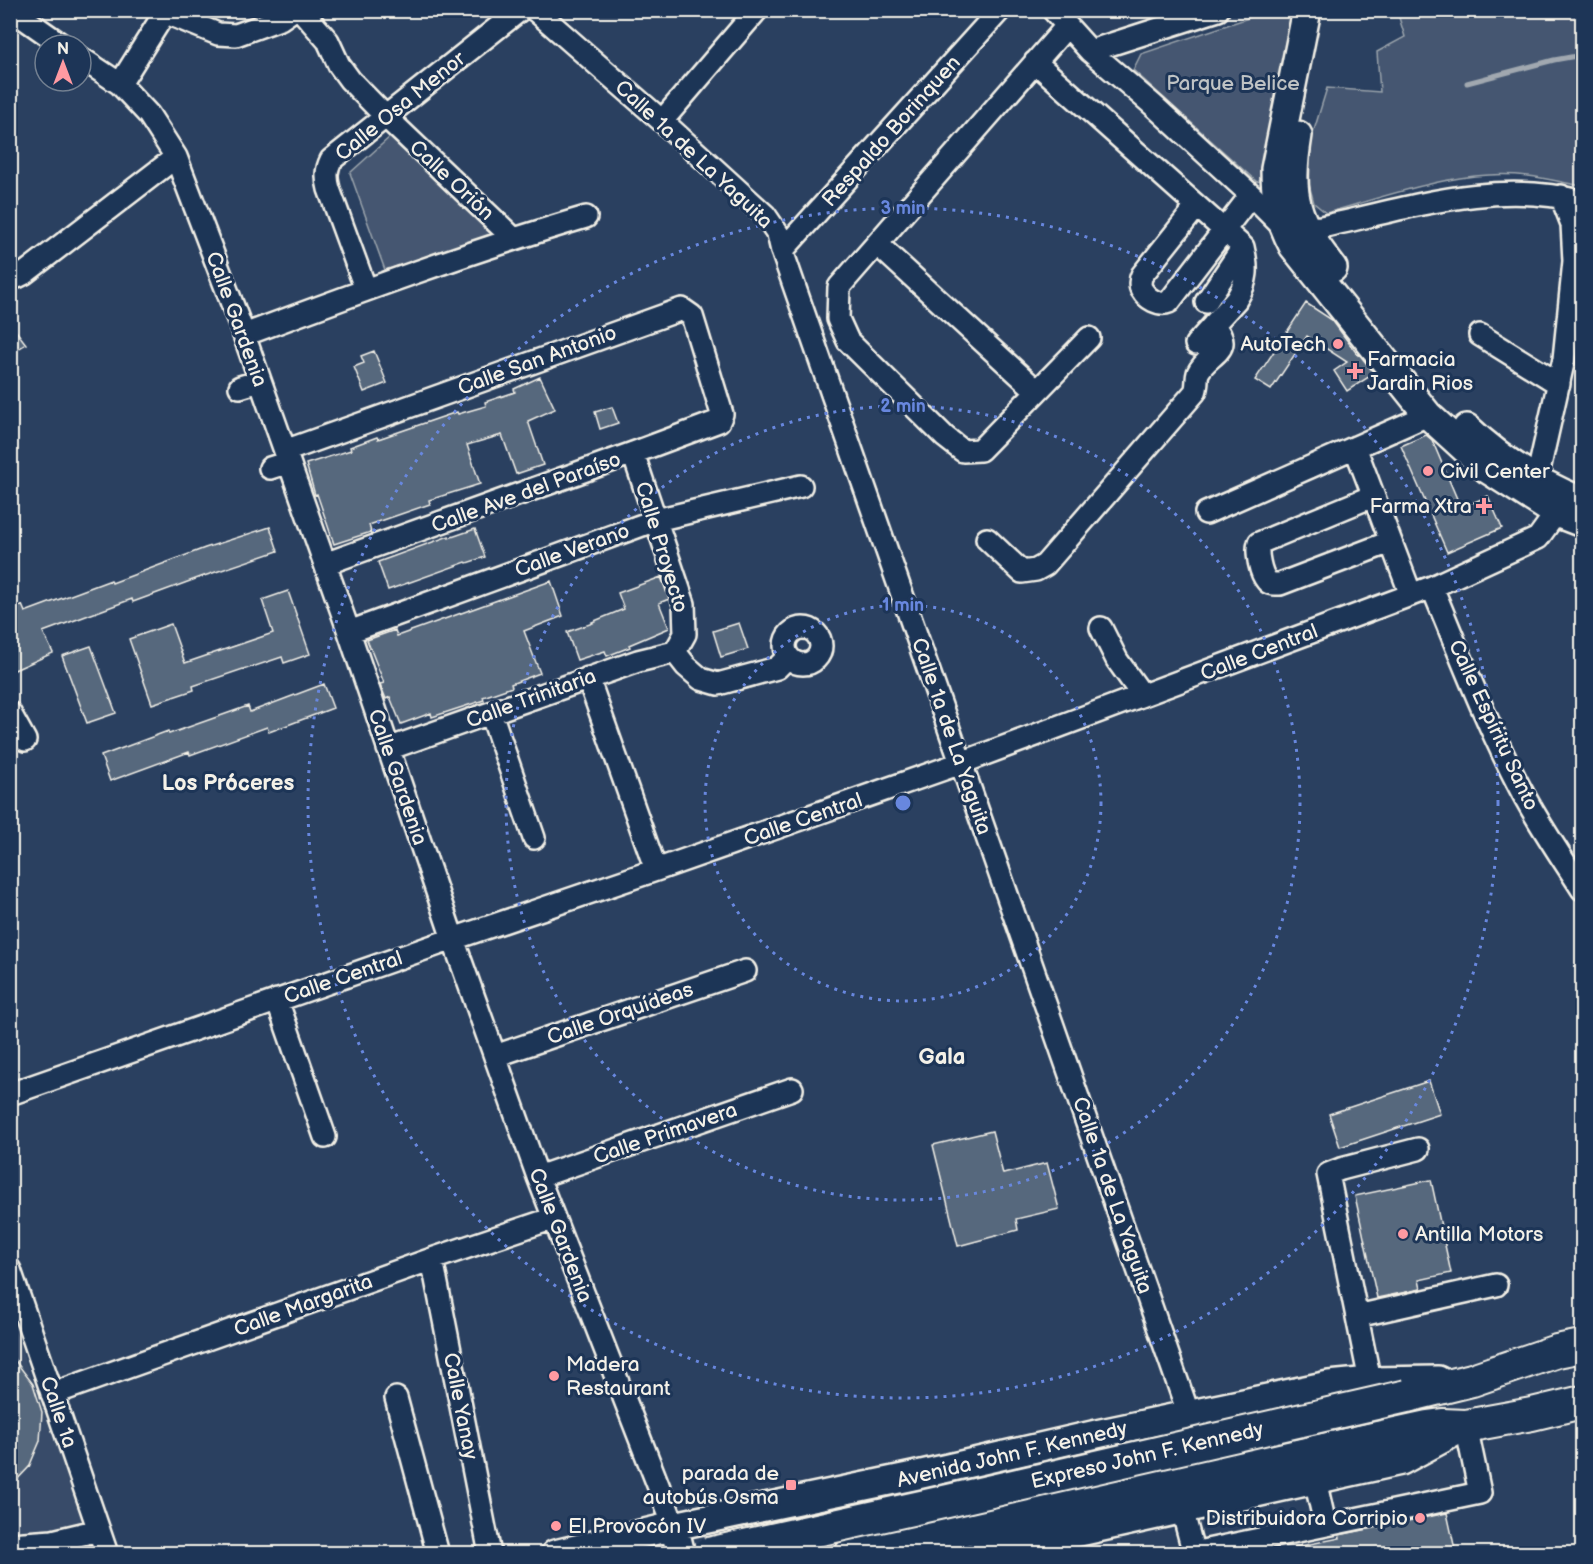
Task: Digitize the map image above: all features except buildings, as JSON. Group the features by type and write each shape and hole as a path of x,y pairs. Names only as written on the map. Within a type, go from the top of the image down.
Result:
{"highway":[{"name":"Expreso John F. Kennedy","path":"708,1554 1407,1396 1472,1380 1557,1351 1582,1346"},
{"name":"Expreso John F. Kennedy","path":"851,1554 1416,1430 1442,1425 1466,1426 1582,1402"}],"main road":[{"path":"1307,10 1275,169 1275,191 1294,227 1318,248 1430,392 1478,439 1568,502 1582,523"},
{"path":"1321,10 1294,158 1293,185 1296,206 1293,246 1428,415 1486,469 1568,502"},
{"name":"Avenida John F. Kennedy","path":"555,1554 674,1526 1329,1385 1370,1381 1472,1380"},
{"path":"980,1554 1401,1461 1466,1426"},
{"path":"742,1554 743,1541 750,1528 762,1517 791,1502"},
{"path":"674,1526 681,1554"},
{"path":"674,1526 711,1546 716,1554"},
{"path":"597,1544 646,1554"}],"street":[{"path":"12,10 45,33"},
{"path":"120,84 162,12 218,34 236,35 280,19 293,10"},
{"name":"Calle Orión","path":"301,10 328,40 339,65 350,80 513,238"},
{"name":"Calle Osa Menor","path":"366,290 329,189 327,168 331,160 520,10"},
{"name":"Calle 1a de La Yaguita","path":"535,10 765,215 778,234 1190,1415"},
{"path":"662,121 757,10"},
{"name":"Respaldo Borinquen","path":"783,251 1000,10"},
{"path":"1090,51 1218,10"},
{"path":"1089,338 980,450 963,451 945,437 848,341 838,319 838,287 1035,62 1060,15 1090,51 1251,195 1294,227 1321,227 1448,198 1506,193 1561,196 1582,202"},
{"path":"1035,62 1243,247 1247,273 1241,292 1196,344"},
{"name":"Calle Gardenia","path":"93,66 120,84 149,115 176,158 244,335 250,384 325,564 453,939 538,1177 674,1526"},
{"path":"10,275 17,277 25,273 176,158"},
{"path":"1197,206 1142,275 1141,290 1155,303 1168,302 1251,195"},
{"path":"1537,479 1564,359 1574,261 1572,224 1561,196"},
{"path":"244,335 513,238 585,217"},
{"path":"876,244 1037,390"},
{"path":"1206,302 1243,247"},
{"name":"Calle San Antonio","path":"281,460 682,309 692,316 722,414"},
{"path":"987,539 1022,572 1036,570 1045,565 1195,392 1198,373 1222,344 1220,332 1213,325"},
{"path":"1480,335 1558,384"},
{"name":"Calle Ave del Paraíso","path":"325,564 718,421 722,414"},
{"path":"1206,513 1428,415"},
{"path":"1354,447 1411,595"},
{"name":"Calle Proyecto","path":"633,453 684,604 685,634 675,652"},
{"name":"Calle Verano","path":"349,632 656,520 801,486"},
{"path":"1373,496 1259,543 1257,551 1266,580 1272,584 1280,584 1390,542"},
{"name":"Calle Central","path":"10,1094 961,763 1411,595 1538,538 1568,502"},
{"name":"Calle Espíritu Santo","path":"1431,587 1491,729 1516,780 1582,889"},
{"path":"1101,628 1118,660 1142,695"},
{"path":"675,652 701,679 718,684 777,668 788,657"},
{"name":"Calle Trinitaria","path":"388,749 638,661 675,652"},
{"path":"588,678 657,870"},
{"path":"10,713 25,740"},
{"path":"491,713 534,838"},
{"name":"Calle Orquídeas","path":"495,1056 744,970"},
{"path":"277,1000 325,1137"},
{"name":"Calle Primavera","path":"538,1177 792,1089"},
{"path":"1370,1381 1328,1174 1418,1149"},
{"name":"Calle Margarita","path":"52,1394 554,1218"},
{"name":"Calle Yanay","path":"432,1259 490,1554"},
{"name":"Calle 1a","path":"10,1270 107,1554"},
{"path":"1357,1316 1496,1285"},
{"path":"396,1398 438,1554"},
{"path":"1182,1509 1192,1553 1480,1493 1466,1426"},
{"path":"1316,1480 1325,1524"},
{"path":"10,1544 53,1541 99,1530"}],"shaded area":[{"path":"10,1318 95,1553 11,1553 11,1486 16,1483 34,1459 42,1431 40,1402 34,1385 17,1361 11,1357"}],"green space":[{"name":"Parque Belice","path":"1269,11 1303,11 1273,176 1257,182 1133,70 1141,54"},
{"path":"1397,11 1582,11 1582,186 1528,176 1477,176 1451,179 1401,191 1326,213 1314,203 1306,173 1311,140 1327,88 1380,92 1377,52 1405,37"},
{"path":"390,137 494,236 385,270 350,173"}],"waterway":[{"path":"1467,83 1582,55"}],"place":[{"name":"AutoTech","path":"1338,344"},
{"name":"Farmacia Jardin Rios","path":"1355,371"},
{"name":"Civil Center","path":"1428,471"},
{"name":"Farma Xtra","path":"1484,506"},
{"name":"Antilla Motors","path":"1403,1234"},
{"name":"Madera Restaurant","path":"554,1376"},
{"name":"parada de autobús Osma","path":"791,1485"},
{"name":"Distribuidora Corripio","path":"1420,1518"},
{"name":"El Provocón IV","path":"556,1526"}],"district":[{"name":"Los Próceres","path":"228,782"},
{"name":"Gala","path":"942,1056"}]}
